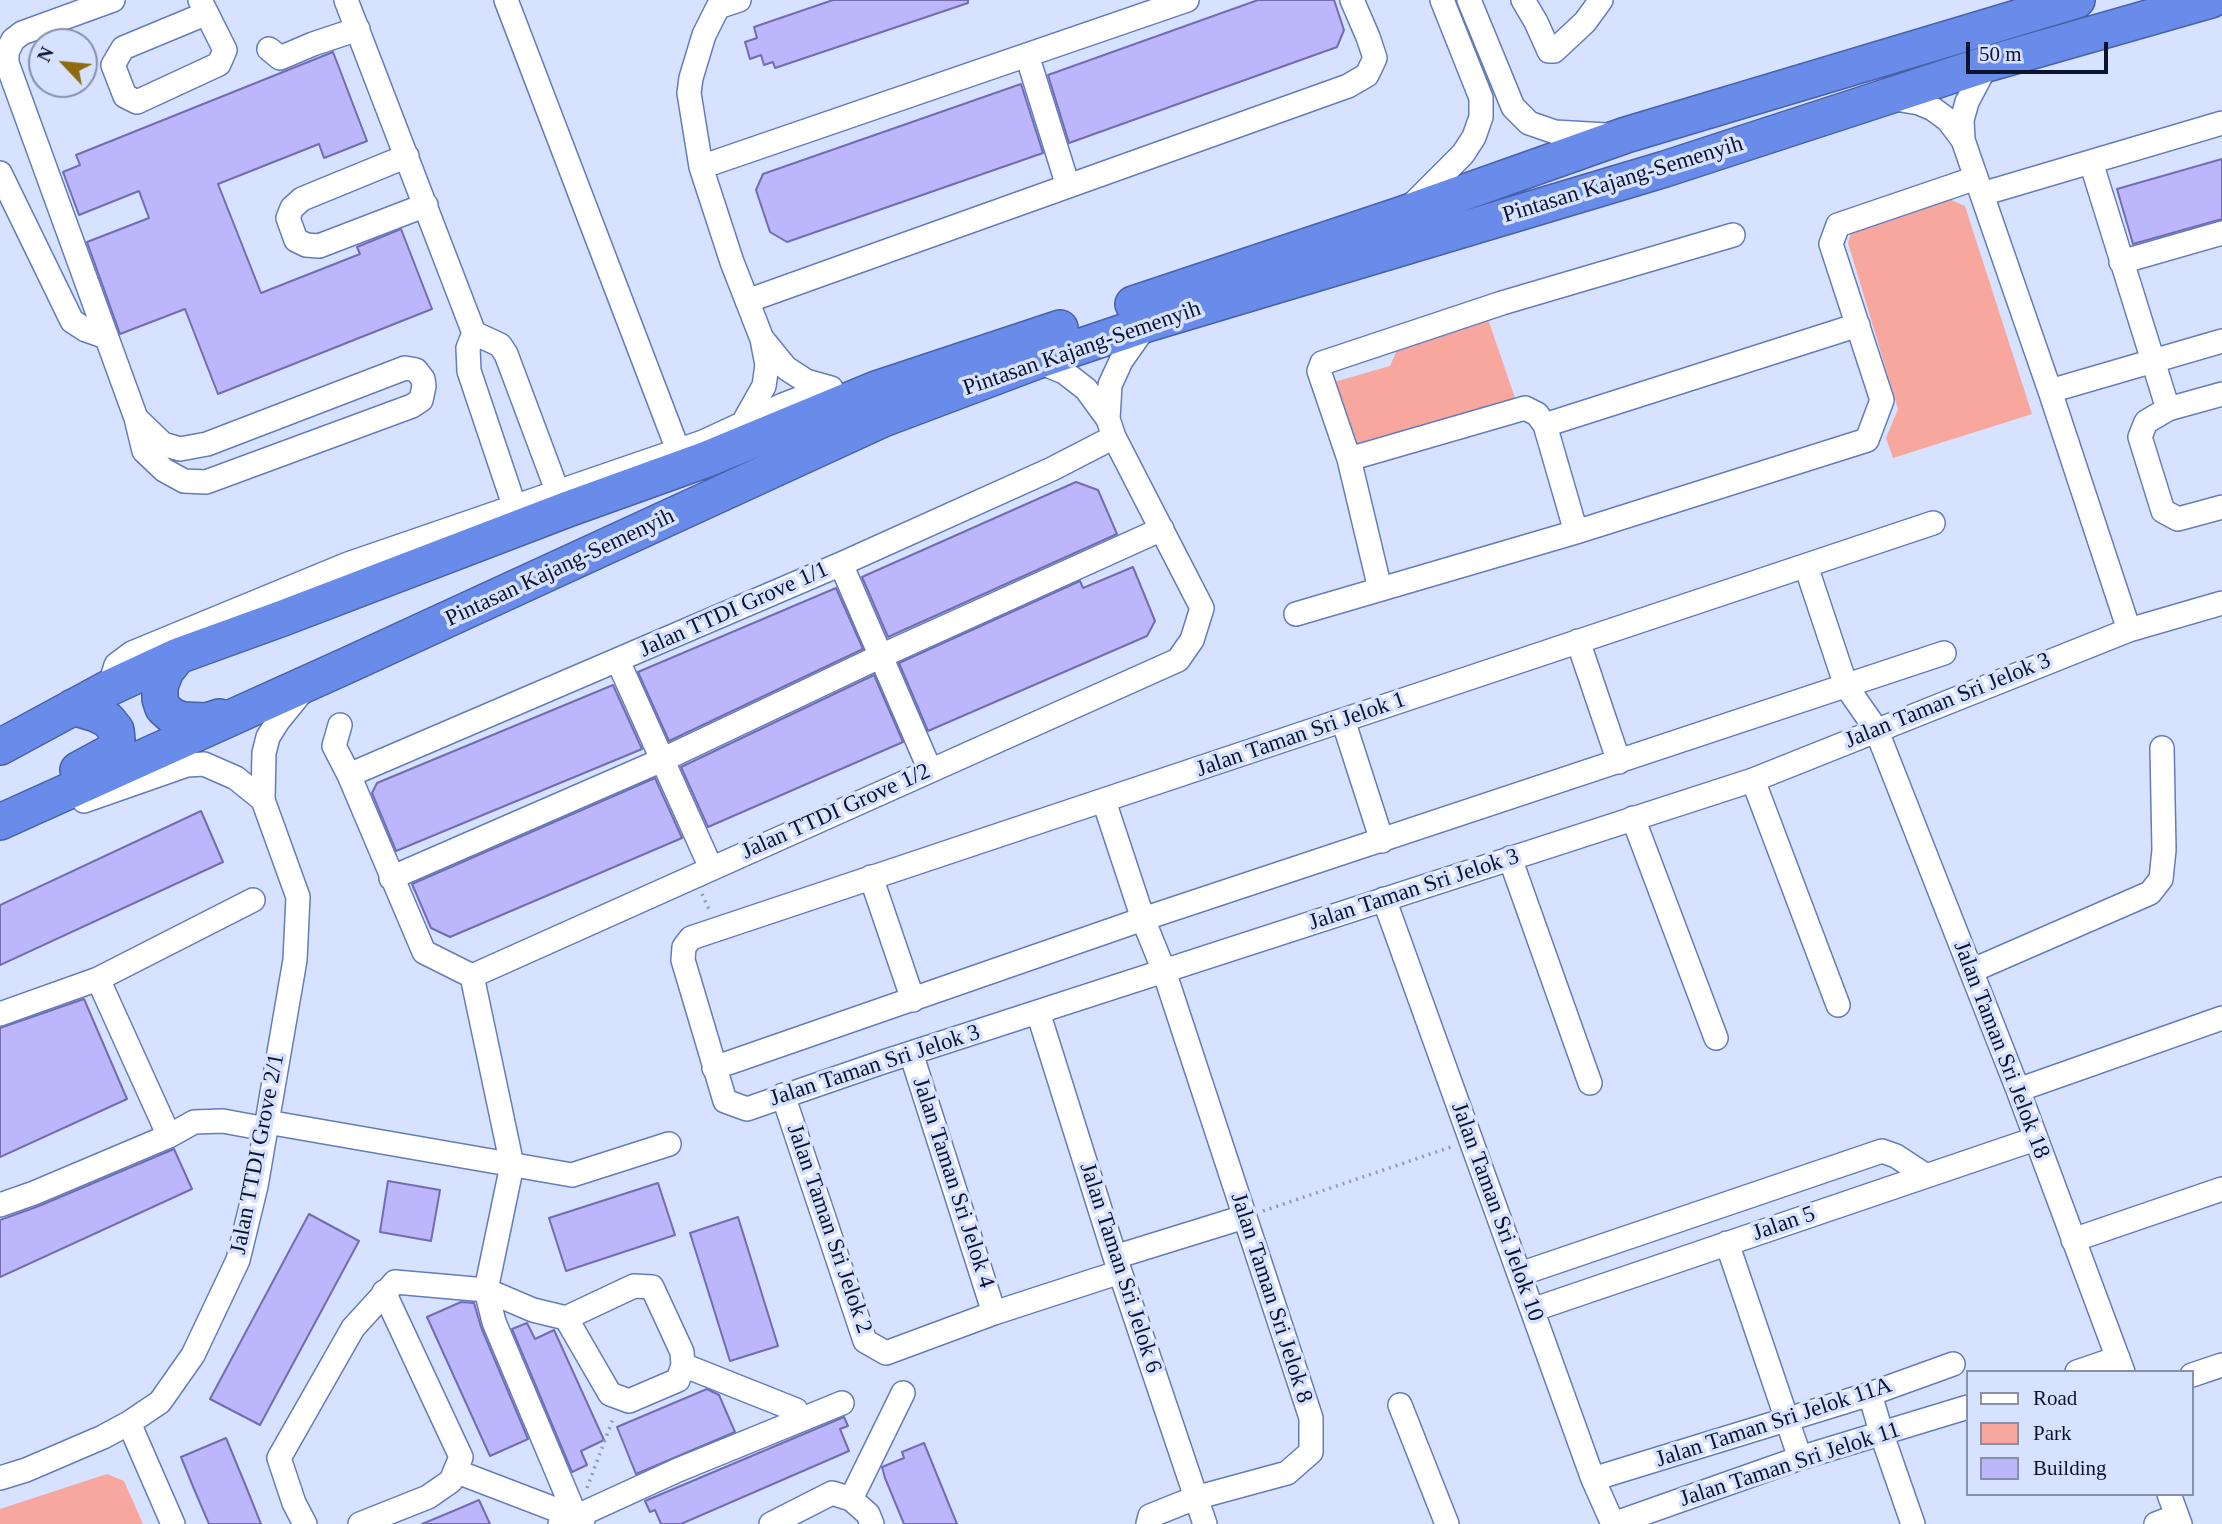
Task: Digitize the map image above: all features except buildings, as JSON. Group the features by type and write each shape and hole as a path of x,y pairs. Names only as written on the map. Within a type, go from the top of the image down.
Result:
{"highway":[{"path":"1980,28 2020,0"},
{"name":"Pintasan Kajang-Semenyih","path":"0,747 109,688 178,656 555,514 707,460 876,389 1400,215 1626,135 2077,0"},
{"name":"Pintasan Kajang-Semenyih","path":"0,822 883,419 1037,361 1147,324 1665,169 1987,65 2211,0"},
{"path":"178,656 166,671 160,686 163,708 172,716 182,720 207,721 253,708"},
{"path":"0,805 93,764 113,751 117,740 116,730 108,720 73,707"}],"street":[{"path":"113,0 22,33 13,40 7,52 7,63 136,418 144,451 164,470 184,481 206,482 412,406 421,400 424,386 423,379 416,370 405,368 207,444 180,449 163,444 136,418"},
{"path":"346,0 474,333 468,348 469,371 515,508"},
{"path":"506,0 678,450"},
{"path":"701,167 1187,0"},
{"path":"747,301 1348,86 1367,75 1375,58 1352,0"},
{"path":"1400,215 1463,154 1474,137 1481,117 1481,97 1442,0"},
{"path":"1469,0 1513,107 1529,123 1555,132 1626,135"},
{"path":"1523,0 1549,51 1554,51 1585,22 1601,0"},
{"path":"725,2 705,36 691,78 691,111 701,167 762,339 767,365 765,386 741,425"},
{"path":"203,7 225,50 219,64 137,102 125,96 113,65 124,48 203,7"},
{"path":"270,49 280,58 358,29"},
{"path":"1027,55 1068,186"},
{"path":"1987,65 1966,102 1962,120 1963,140 2129,630"},
{"path":"1886,97 1919,103 1933,109 1948,120 1963,140"},
{"path":"1296,614 1576,532 1867,440 1882,400 1831,244 1838,225 1979,186 2091,162 2222,123"},
{"path":"407,156 302,199 292,208 288,218 296,240 306,245 319,246 426,205"},
{"path":"2091,162 2151,362 2168,409"},
{"path":"0,173 72,321 86,330 106,337"},
{"path":"2122,262 2222,233"},
{"path":"1380,589 1349,460 1319,371 1322,363 1502,303 1733,235"},
{"path":"1111,428 1110,385 1121,361 1147,324"},
{"path":"1545,425 1858,325"},
{"path":"474,333 500,345 506,354 558,494"},
{"path":"762,339 786,368 806,381 827,388 876,389"},
{"path":"2050,391 2222,341"},
{"name":"Jalan TTDI Grove 1/2","path":"472,976 1178,660 1192,640 1202,608 1111,428 1086,389 1064,372 1037,361"},
{"path":"109,688 117,665 132,653 348,564 558,494 678,450 827,388"},
{"path":"2222,394 2168,409 2146,422 2140,437 2163,511 2178,519 2222,507"},
{"path":"1349,460 1525,408 1537,414 1545,425 1576,532"},
{"name":"Jalan TTDI Grove 1/1","path":"349,775 841,564 1052,468 1111,428"},
{"name":"Jalan Taman Sri Jelok 1","path":"683,960 684,947 691,938 1933,523"},
{"path":"391,878 662,760 881,656 1162,529"},
{"path":"841,564 930,770"},
{"name":"Jalan Taman Sri Jelok 18","path":"1806,566 1846,686 1876,729 2018,1090 2120,1365"},
{"name":"Jalan Taman Sri Jelok 3","path":"683,960 726,1101 747,1110 783,1095 911,1053 1753,780 2129,630 2222,603"},
{"path":"1578,641 1619,762"},
{"name":"Jalan Taman Sri Jelok 3","path":"714,1068 1143,919 1944,653"},
{"path":"618,661 662,760 702,872"},
{"name":"Jalan TTDI Grove 2/1","path":"0,1478 39,1464 129,1423 160,1402 193,1355 238,1261 256,1186 295,960 298,897 263,800 264,753 268,737 278,721 308,683"},
{"path":"1343,720 1382,841"},
{"path":"340,725 334,746 349,775 424,952 472,976 512,1165 486,1290 494,1322 576,1523"},
{"path":"1971,971 2150,893 2161,879 2164,850 2162,748"},
{"path":"0,822 56,810 187,765 204,764 220,770 236,778 263,800"},
{"path":"1753,780 1839,1005"},
{"name":"Jalan Taman Sri Jelok 8","path":"1104,801 1143,919 1164,971 1311,1418 1311,1452 1287,1474 1195,1498 1150,1516 1149,1524"},
{"path":"1633,818 1716,1038"},
{"path":"1510,858 1590,1083"},
{"path":"871,877 913,1000"},
{"name":"Jalan Taman Sri Jelok 10","path":"1384,899 1532,1310 1613,1524"},
{"path":"0,1014 98,978 253,900"},
{"path":"98,978 169,1136"},
{"name":"Jalan Taman Sri Jelok 6","path":"1038,1012 1117,1264 1205,1524"},
{"path":"2018,1090 2222,1018"},
{"name":"Jalan Taman Sri Jelok 4","path":"911,1053 994,1314"},
{"name":"Jalan Taman Sri Jelok 2","path":"783,1095 865,1342 886,1353 994,1314"},
{"path":"0,1205 169,1136 194,1122 223,1121 267,1125 572,1175 670,1144"},
{"name":"Jalan 5","path":"1532,1310 2035,1139"},
{"path":"1520,1275 1882,1151 1896,1156 1925,1175"},
{"path":"2073,1240 2222,1189"},
{"path":"994,1314 1117,1264 1244,1217"},
{"path":"1727,1243 1800,1458"},
{"path":"305,1524 294,1503 279,1458 353,1328 395,1282 486,1290 533,1310 566,1318 634,1286 652,1287 682,1359 678,1380 629,1401 610,1394 566,1318"},
{"path":"360,1524 428,1497 451,1481 461,1457 384,1292"},
{"path":"682,1359 796,1410"},
{"name":"Jalan Taman Sri Jelok 11A","path":"1594,1479 1870,1394 1954,1364"},
{"path":"2089,1370 2120,1365"},
{"path":"2194,1374 2222,1365"},
{"path":"851,1499 903,1393"},
{"path":"1870,1394 1908,1523"},
{"path":"576,1523 678,1471 842,1403"},
{"path":"1400,1405 1447,1524"},
{"name":"Jalan Taman Sri Jelok 11","path":"1613,1524 1664,1516 1800,1458 1966,1408"},
{"path":"129,1423 173,1524"},
{"path":"455,1471 576,1523"},
{"path":"771,1524 832,1493 851,1499 869,1514 872,1524"},
{"path":"2169,1496 2171,1522"},
{"path":"1429,1524 1439,1500"}],"path":[{"path":"702,872 717,929"},
{"path":"1244,1217 1471,1141"},
{"path":"576,1523 621,1398"}],"green space":[{"path":"1942,196 1965,206 2032,414 1893,458 1886,438 1898,409 1848,243 1853,227"},
{"path":"1488,319 1516,401 1352,454 1327,384 1390,366 1397,350"},
{"path":"107,1474 124,1481 143,1524 0,1524 0,1509"}]}
